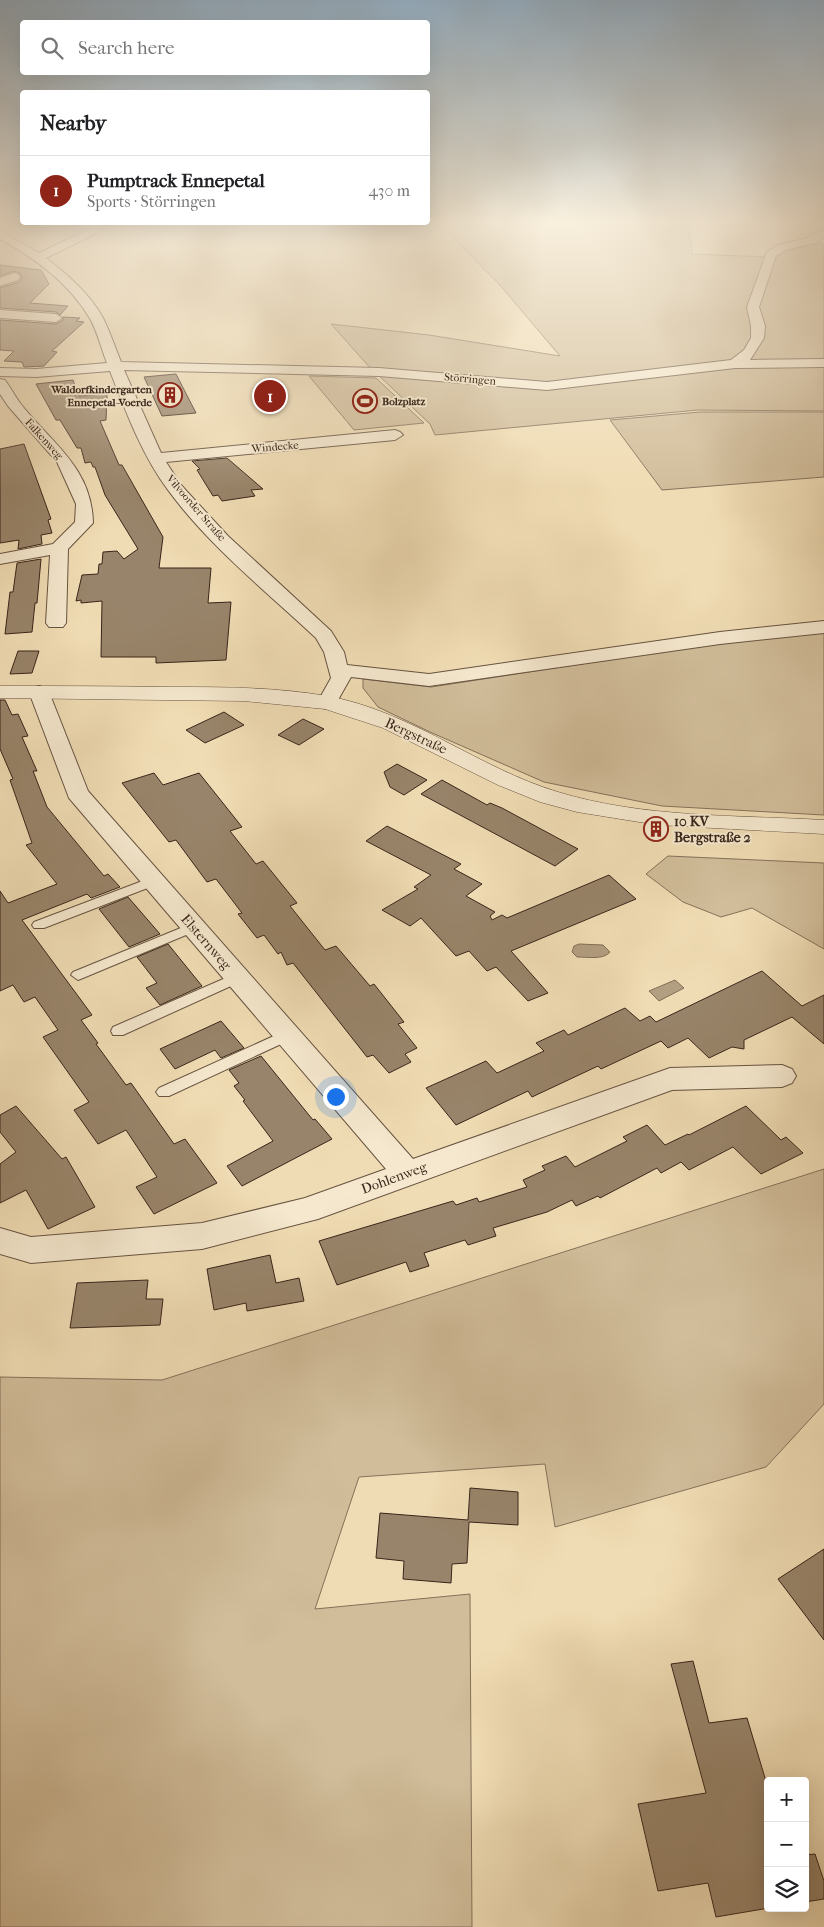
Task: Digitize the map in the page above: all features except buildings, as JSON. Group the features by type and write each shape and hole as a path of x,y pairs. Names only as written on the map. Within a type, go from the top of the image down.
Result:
{"street":[{"name":"Vilvoorder Straße","path":"92,312 156,458 175,488 222,540 324,635 341,670"},
{"path":"735,364 747,358 757,337 758,326 753,312"},
{"path":"0,314 56,318"},
{"name":"Störringen","path":"1,377 115,366 189,366 380,372 547,386 735,364 824,363"},
{"name":"Falkenweg","path":"1,377 7,408 64,460 84,504 84,523 60,548"},
{"name":"Windecke","path":"156,458 395,435"},
{"path":"0,559 60,548 56,623"},
{"path":"327,703 341,678 341,670 429,680 720,638 824,627"},
{"name":"Bergstraße","path":"0,692 244,694 327,703 391,723 506,780 548,797 586,807 658,818 824,827"},
{"name":"Elsternweg","path":"39,692 77,793 407,1173"},
{"name":"Dohlenweg","path":"0,1241 31,1250 202,1236 307,1210 670,1079 782,1076"}],"lane":[{"path":"40,925 153,881"},
{"path":"78,975 193,927"},
{"path":"118,1030 237,978"},
{"path":"164,1092 287,1035"}],"shaded area":[{"path":"523,312 757,312 750,349 733,362 573,384 373,371 331,324 429,335 560,356"},
{"path":"757,312 824,312 824,411 698,410 435,435 430,424 375,372 548,387 740,363 749,358"},
{"name":"Bolzplatz","path":"309,376 376,378 424,423 354,430"},
{"path":"277,386 284,404 264,406 257,388"},
{"path":"700,412 824,412 824,477 662,490 610,420"},
{"path":"824,633 824,815 662,806 544,782 378,707 363,688 363,679 431,687 725,642"},
{"path":"668,856 824,863 824,949 752,908 721,917 683,902 646,874"},
{"path":"579,944 603,945 610,952 600,957 577,957 572,952 574,946"},
{"path":"675,980 684,988 659,1001 649,991"},
{"path":"824,1169 824,1404 766,1467 555,1527 545,1464 359,1477 315,1609 470,1594 472,1927 0,1927 0,1377 162,1380"}],"place":[{"name":"Waldorfkindergarten Ennepetal-Voerde","path":"170,395"},
{"name":"Pumptrack Ennepetal","path":"270,396"},
{"name":"Bolzplatz","path":"365,401"},
{"name":"10 KV Bergstraße 2","path":"656,829"}]}
